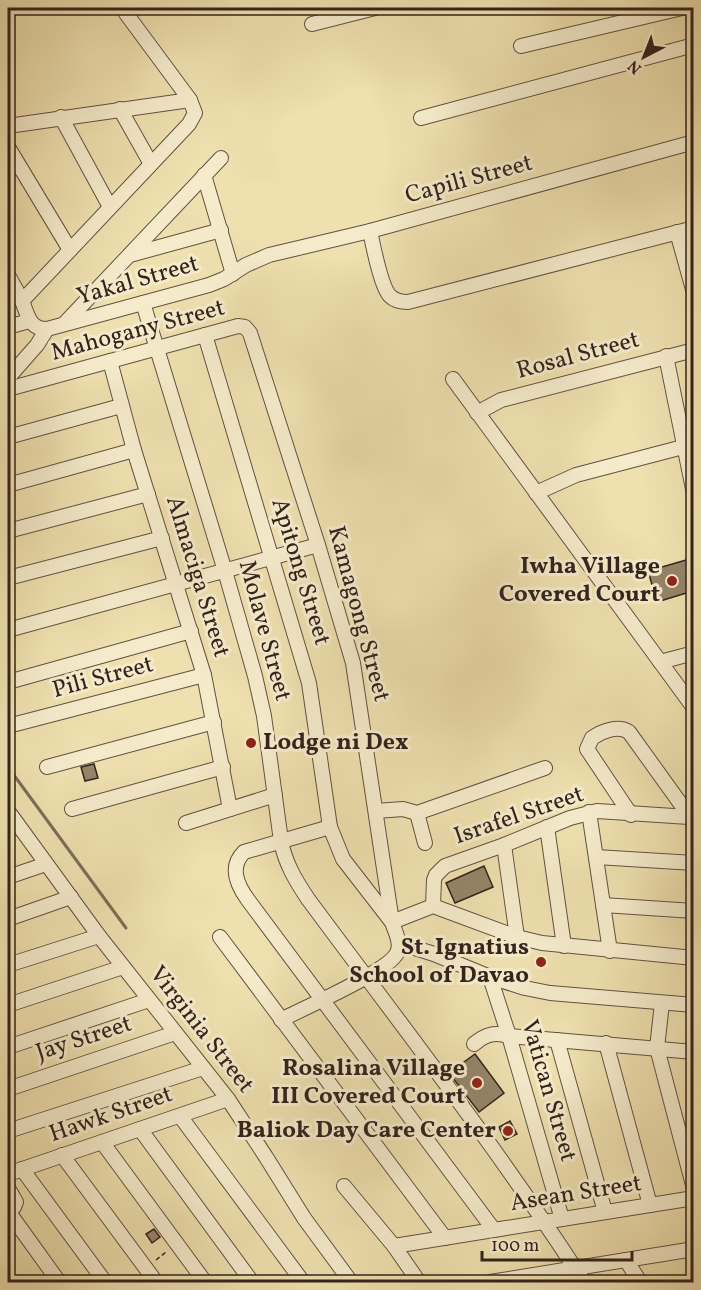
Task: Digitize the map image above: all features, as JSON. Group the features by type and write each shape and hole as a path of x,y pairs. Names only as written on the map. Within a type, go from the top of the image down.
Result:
{"street":[{"path":"22,301 193,119 195,113 190,100 122,8"},
{"path":"312,24 375,8"},
{"path":"520,46 682,8"},
{"path":"421,118 693,45"},
{"path":"8,126 190,100"},
{"path":"120,109 151,164"},
{"path":"61,117 110,207"},
{"name":"Capili Street","path":"256,260 693,142"},
{"path":"8,147 70,250"},
{"path":"62,325 221,158"},
{"path":"204,175 233,274"},
{"path":"370,231 385,289 393,299 408,302 693,228"},
{"path":"129,255 221,230"},
{"path":"677,232 693,293"},
{"name":"Yakal Street","path":"46,329 209,285 256,260"},
{"path":"8,275 22,301 29,321 37,327 46,329 37,345 8,378"},
{"name":"Molave Street","path":"143,303 225,571 260,696 284,855 300,887 545,1222 584,1282"},
{"path":"8,327 29,321"},
{"name":"Mahogany Street","path":"8,389 238,326 245,327"},
{"name":"Kamagong Street","path":"245,327 250,333 353,663 392,922"},
{"name":"Apitong Street","path":"205,335 309,683 330,827 343,859 392,922"},
{"name":"Rosal Street","path":"477,413 501,400 693,350"},
{"path":"666,356 693,494"},
{"name":"Almaciga Street","path":"110,361 134,450 204,675 231,809"},
{"path":"453,379 693,708"},
{"path":"8,437 122,406"},
{"path":"536,494 576,474 683,447"},
{"path":"8,485 134,450"},
{"path":"8,531 148,494"},
{"path":"8,579 162,538"},
{"path":"8,630 318,545"},
{"path":"8,682 191,631"},
{"path":"660,662 693,653"},
{"name":"Pili Street","path":"10,726 204,675"},
{"path":"47,767 214,722"},
{"path":"631,815 587,749 596,735 615,729 624,729 629,732 691,820"},
{"path":"72,809 223,767"},
{"path":"376,811 403,809 417,813 545,768"},
{"path":"186,824 275,795"},
{"name":"Virginia Street","path":"8,811 99,936 228,1099 304,1218 351,1282"},
{"path":"589,812 610,951"},
{"name":"Israfel Street","path":"433,906 434,880 440,869 589,812 691,820"},
{"path":"417,813 425,843"},
{"path":"330,827 244,852 236,864 237,880 241,891 494,1230"},
{"path":"547,827 564,946"},
{"path":"8,834 21,829"},
{"path":"504,845 517,937"},
{"path":"596,857 693,863"},
{"path":"8,877 46,864"},
{"path":"8,919 70,897"},
{"path":"603,905 693,911"},
{"path":"281,1020 366,977 391,960 398,952 399,943 392,922 433,906 517,937 564,946 693,958"},
{"path":"8,965 99,936"},
{"path":"220,938 445,1238"},
{"path":"399,943 525,988 550,993 693,1005"},
{"path":"8,1005 123,967"},
{"name":"Vatican Street","path":"490,977 562,1219"},
{"path":"8,1047 148,1000"},
{"path":"662,1003 657,1048 693,1189"},
{"name":"Jay Street","path":"8,1089 176,1033"},
{"path":"474,1044 484,1035 492,1033 693,1052"},
{"path":"556,1040 605,1212"},
{"path":"606,1044 650,1205"},
{"path":"8,1131 203,1068"},
{"name":"Hawk Street","path":"8,1174 228,1099"},
{"path":"180,1116 303,1282"},
{"path":"140,1129 252,1282"},
{"path":"102,1142 205,1282"},
{"path":"62,1155 156,1282"},
{"path":"22,1169 105,1282"},
{"path":"344,1186 394,1246 419,1282"},
{"path":"8,1188 16,1202 14,1207 8,1211 59,1282"},
{"name":"Asean Street","path":"394,1246 693,1198"},
{"path":"490,1282 693,1249"},
{"path":"626,1260 640,1282"}],"building":[{"name":"Iwha Village Covered Court","path":"693,558 693,591 657,602 648,571"},
{"path":"94,764 98,778 85,781 81,767"},
{"path":"484,866 493,887 455,903 446,883"},
{"name":"Rosalina Village III Covered Court","path":"475,1054 504,1093 479,1112 449,1073"},
{"name":"Baliok Day Care Center","path":"510,1121 517,1134 505,1140 499,1127"},
{"path":"154,1229 160,1237 152,1243 146,1234"}],"waterway":[{"path":"8,767 126,928"}],"place":[{"name":"Iwha Village Covered Court","path":"672,581"},
{"name":"Lodge ni Dex","path":"251,743"},
{"name":"St. Ignatius School of Davao","path":"541,962"},
{"name":"Rosalina Village III Covered Court","path":"477,1083"},
{"name":"Baliok Day Care Center","path":"508,1131"}]}
